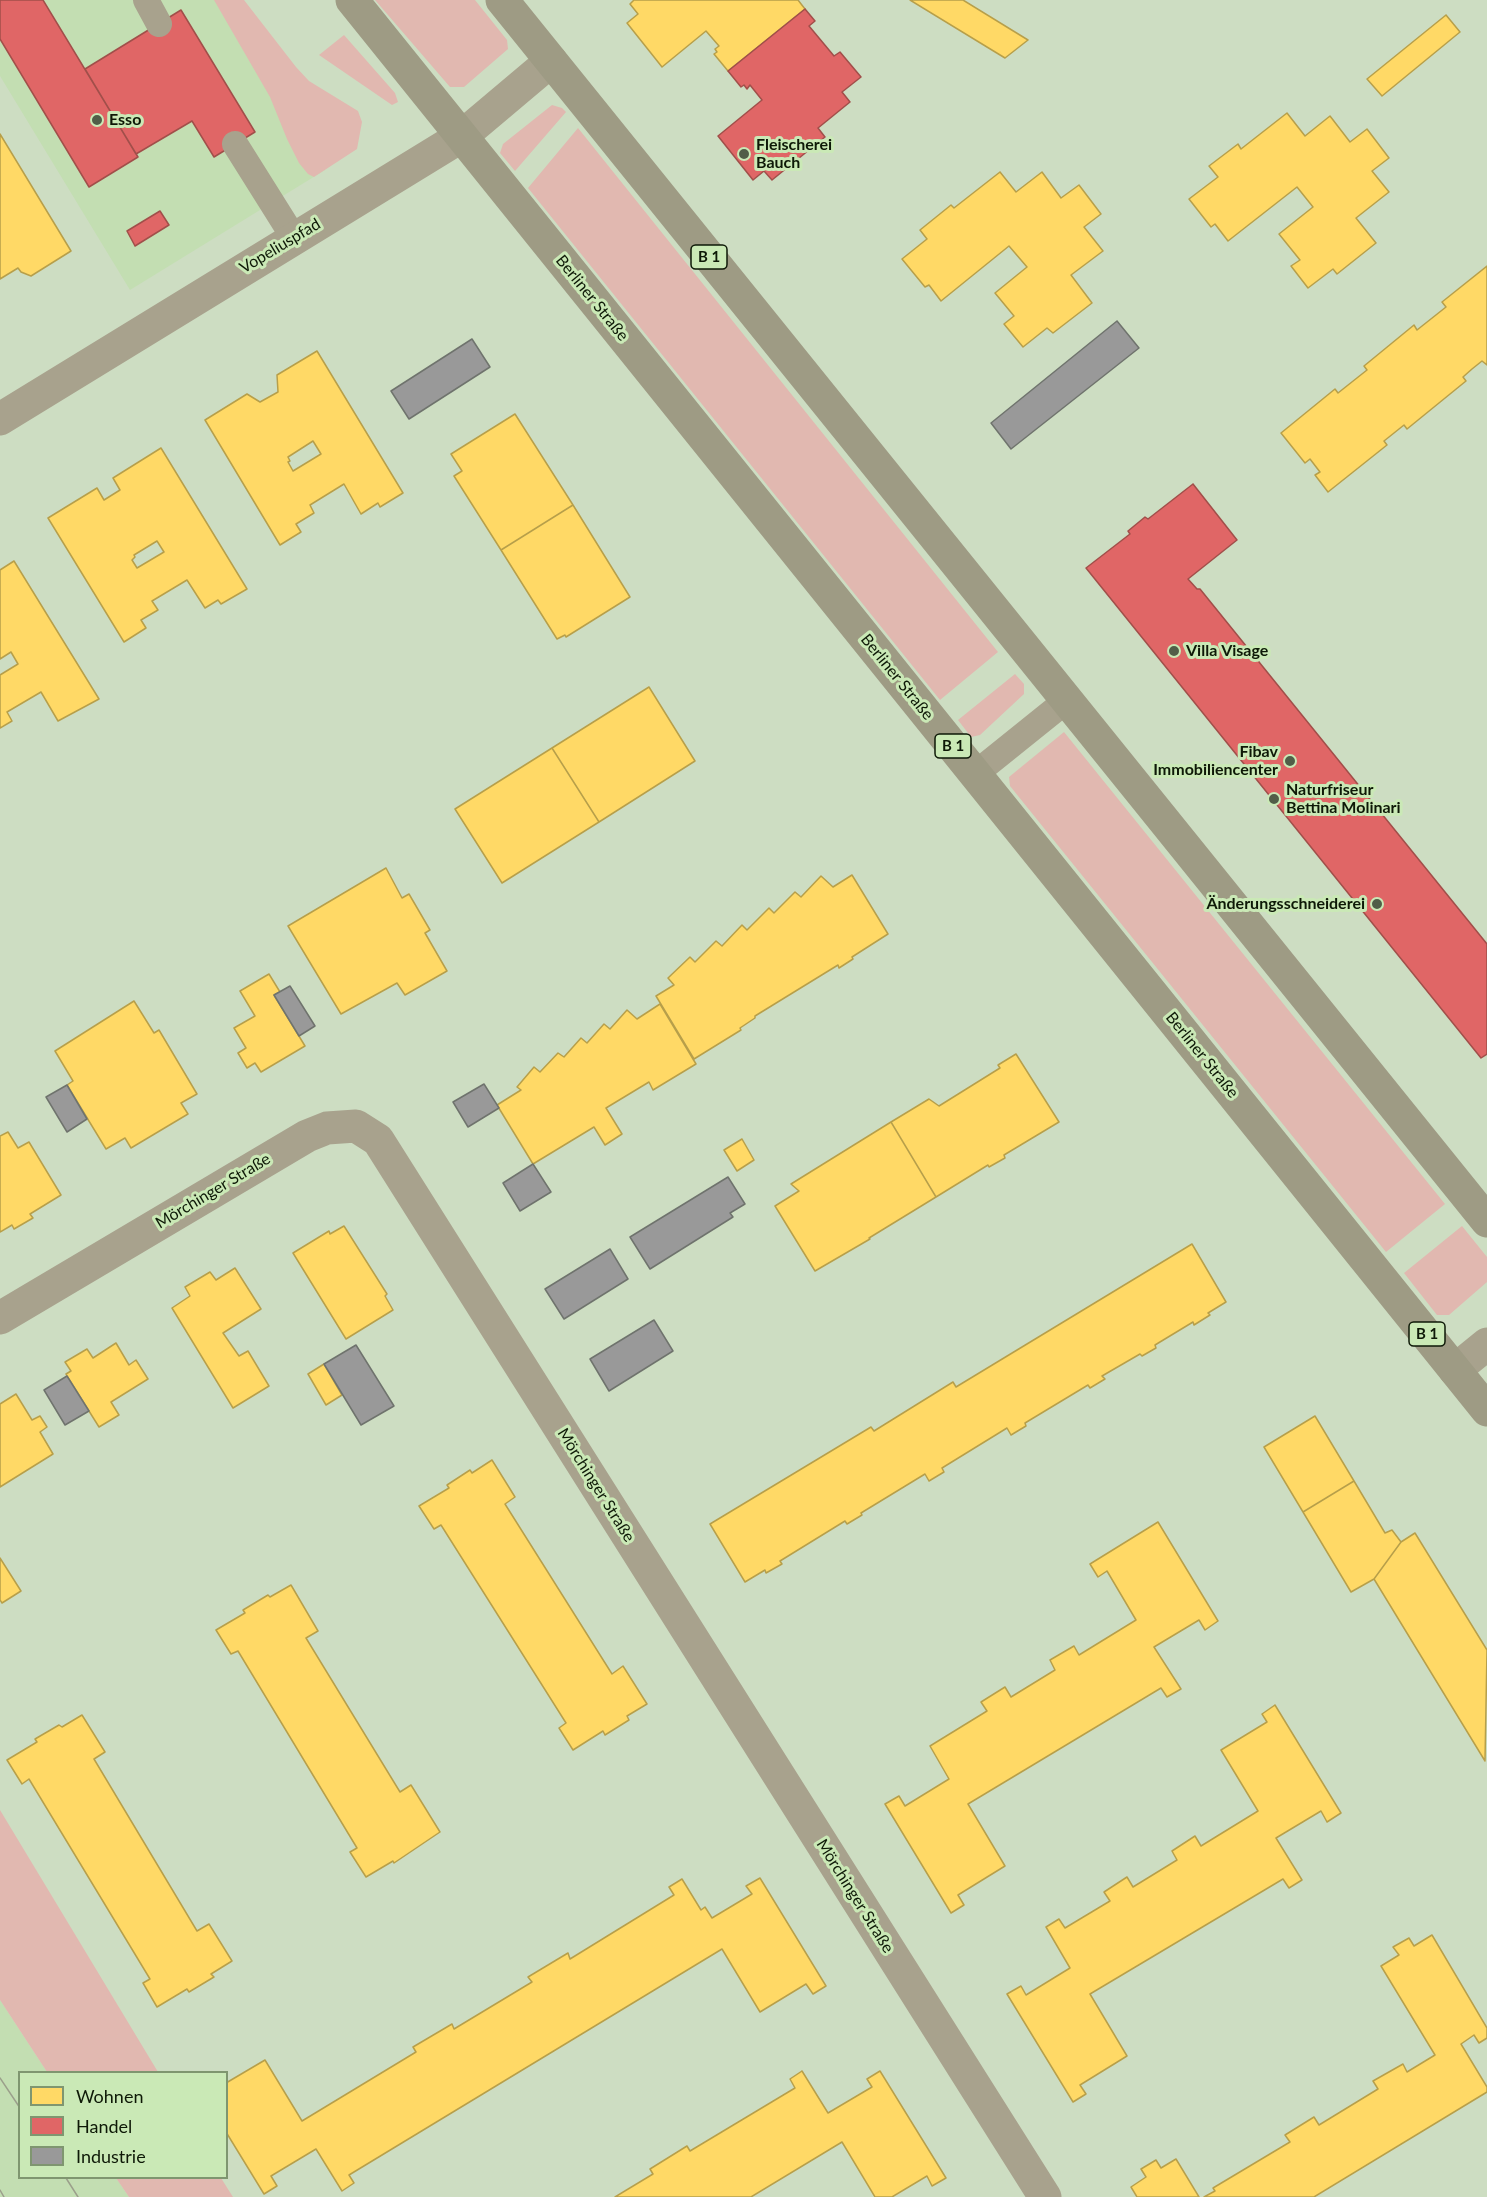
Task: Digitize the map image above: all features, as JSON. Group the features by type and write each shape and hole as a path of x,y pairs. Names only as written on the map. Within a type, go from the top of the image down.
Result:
{"main road":[{"name":"Berliner Straße","path":"352,0 1487,1410"},
{"name":"B 1","path":"502,0 1487,1221"}],"street":[{"name":"Vopeliuspfad","path":"0,419 462,136 551,61"},
{"name":"Mörchinger Straße","path":"0,1318 307,1136 327,1128 356,1126 378,1140 1045,2197"},
{"path":"1455,1370 1487,1344"}],"lane":[{"path":"146,0 159,24"},
{"path":"235,144 294,238"},
{"path":"975,774 1067,699"}],"shaded area":[{"name":"Esso","path":"0,0 228,0 325,170 130,290 0,76"},
{"path":"214,0 244,0 309,81 358,111 362,122 357,149 314,177 308,174 299,163 287,139 270,97"},
{"path":"375,0 475,0 507,40 508,49 464,87 450,87"},
{"path":"344,35 395,93 398,102 392,105 319,55"},
{"path":"552,105 566,112 515,171 500,153 503,144"},
{"path":"578,128 998,652 940,700 528,188"},
{"path":"1015,674 1024,684 1024,694 980,735 971,737 958,720"},
{"path":"1064,732 1445,1204 1386,1252 1010,786 1009,777"},
{"path":"1462,1226 1487,1257 1487,1282 1449,1315 1437,1315 1404,1273"},
{"path":"0,1810 157,2071 46,2071 0,2000"},
{"path":"0,2000 46,2071 18,2071 18,2179 117,2179 129,2197 0,2197"},
{"path":"117,2179 222,2179 233,2197 129,2197"}],"building: Wohnen":[{"path":"634,0 798,0 805,9 728,71 714,54 717,52 715,49 719,46 706,31 662,67 627,23 638,14 630,4"},
{"path":"910,0 963,0 1028,40 1005,58"},
{"path":"1446,15 1460,32 1382,96 1367,79"},
{"path":"1287,113 1305,136 1330,116 1350,142 1367,129 1389,158 1372,171 1389,192 1356,218 1376,243 1337,274 1333,269 1308,288 1291,266 1300,260 1279,234 1313,207 1297,187 1228,241 1215,224 1211,227 1189,199 1218,177 1209,166 1238,144 1241,149"},
{"path":"0,134 71,251 31,276 21,272 18,268 0,279"},
{"path":"1000,172 1016,192 1042,172 1061,198 1079,185 1101,214 1084,227 1103,251 1071,275 1092,303 1053,333 1047,328 1023,347 1004,324 1014,316 995,293 1027,267 1009,246 941,301 929,285 925,287 902,259 927,239 920,230 951,205 954,208"},
{"path":"1487,266 1487,365 1482,361 1463,377 1466,381 1407,429 1404,425 1384,441 1387,445 1328,492 1315,475 1320,472 1310,459 1305,463 1281,433 1335,389 1338,393 1367,370 1364,366 1414,325 1417,330 1446,307 1442,302"},
{"path":"317,351 403,493 380,507 378,503 361,514 344,484 310,505 314,513 296,524 301,532 280,545 205,420 247,394 260,402 278,392 277,375","holes":["313,441 321,454 293,471 288,462 290,461 288,457"]},
{"path":"515,414 573,505 501,550 454,476 462,471 451,454"},
{"path":"161,448 247,589 221,604 218,600 205,608 187,580 152,601 158,610 141,620 146,628 124,642 48,518 97,488 104,500 120,490 113,478","holes":["157,541 164,552 137,568 132,560 134,555"]},
{"path":"573,505 630,597 566,637 565,635 557,639 501,550"},
{"path":"14,561 99,699 58,721 41,692 7,712 12,721 0,728 0,675 18,664 11,652 0,659 0,570"},
{"path":"649,687 695,761 599,822 552,748"},
{"path":"552,748 599,822 502,883 455,809"},
{"path":"386,868 402,898 409,894 430,930 425,933 447,971 405,995 397,983 341,1014 288,926"},
{"path":"852,875 888,934 839,968 838,965 755,1016 740,1028 741,1030 694,1059 656,996 674,985 668,978 690,957 695,962 716,941 722,946 742,925 747,930 769,908 774,913 795,892 801,897 821,876 833,887"},
{"path":"269,974 280,992 274,995 305,1046 261,1072 255,1063 247,1068 238,1053 246,1048 234,1028 255,1016 240,991"},
{"path":"134,1001 154,1033 159,1030 197,1094 181,1103 188,1114 131,1148 125,1138 106,1149 67,1085 73,1081 55,1051"},
{"path":"660,1004 696,1064 653,1090 649,1082 606,1108 622,1134 605,1145 594,1127 533,1164 497,1105 521,1090 517,1087 534,1067 540,1072 558,1053 564,1057 581,1038 587,1043 604,1024 610,1029 627,1010 637,1019"},
{"path":"1016,1054 1059,1122 1004,1155 1005,1158 989,1167 988,1165 936,1197 891,1122 929,1099 939,1106 1000,1068 998,1065"},
{"path":"891,1122 936,1197 815,1271 775,1206 799,1191 791,1184"},
{"path":"8,1132 18,1148 29,1142 61,1195 30,1214 33,1218 14,1229 12,1225 0,1232 0,1136"},
{"path":"742,1139 754,1160 737,1171 724,1150"},
{"path":"344,1226 387,1294 385,1296 393,1310 346,1339 293,1253 329,1231 330,1234"},
{"path":"1192,1244 1226,1302 1208,1313 1210,1315 1194,1325 1193,1322 1155,1345 1156,1348 1142,1356 1140,1354 1102,1376 1105,1379 1090,1388 1088,1385 1025,1423 1026,1426 1011,1435 1007,1428 942,1468 944,1472 929,1481 925,1474 847,1524 845,1521 780,1561 782,1564 766,1573 765,1570 745,1582 710,1524 871,1427 874,1431 953,1382 956,1387"},
{"path":"235,1268 261,1309 223,1333 239,1356 248,1351 269,1386 233,1408 172,1308 190,1296 185,1287 210,1272 216,1280"},
{"path":"116,1343 129,1365 136,1360 148,1379 111,1402 119,1415 99,1427 67,1376 66,1374 71,1371 65,1362 87,1349 93,1358"},
{"path":"324,1364 342,1395 326,1405 308,1374"},
{"path":"16,1394 32,1420 40,1416 47,1427 40,1432 53,1454 0,1487 0,1404"},
{"path":"1315,1416 1354,1481 1303,1512 1264,1447"},
{"path":"492,1460 515,1497 505,1504 612,1674 623,1666 647,1704 627,1716 629,1720 605,1735 603,1731 573,1750 559,1728 566,1723 441,1525 434,1529 419,1506 449,1488 447,1485 470,1470 472,1473"},
{"path":"1354,1481 1385,1533 1392,1530 1401,1542 1374,1579 1351,1592 1303,1512"},
{"path":"1158,1522 1218,1621 1205,1630 1199,1620 1154,1647 1181,1689 1167,1697 1161,1688 968,1804 1005,1866 958,1895 964,1905 951,1913 885,1804 899,1796 905,1806 949,1779 930,1746 987,1711 981,1702 1005,1687 1011,1697 1055,1670 1050,1660 1074,1646 1079,1655 1136,1620 1107,1571 1098,1577 1090,1564"},
{"path":"1415,1533 1487,1650 1485,1761 1374,1579 1401,1542"},
{"path":"0,1558 21,1591 2,1603 0,1600"},
{"path":"291,1585 318,1631 306,1638 400,1792 411,1785 440,1832 394,1863 393,1861 366,1877 350,1852 357,1848 238,1651 231,1654 216,1630 245,1613 243,1610 268,1595 270,1597"},
{"path":"1275,1705 1341,1813 1327,1822 1321,1811 1276,1838 1302,1880 1289,1888 1283,1879 1090,1994 1127,2056 1080,2085 1086,2094 1073,2102 1007,1994 1021,1986 1026,1995 1070,1968 1046,1927 1059,1919 1065,1928 1110,1901 1104,1892 1127,1877 1133,1887 1177,1860 1172,1851 1195,1836 1201,1846 1258,1811 1221,1750 1267,1722 1262,1714"},
{"path":"82,1715 105,1752 94,1759 197,1931 209,1924 232,1961 211,1974 214,1977 189,1992 187,1989 157,2007 143,1983 150,1979 29,1779 22,1784 7,1760 37,1742 35,1739"},
{"path":"760,1878 826,1986 813,1994 806,1984 760,2012 722,1949 349,2175 354,2183 342,2191 316,2149 271,2176 277,2186 264,2194 228,2135 228,2082 265,2060 302,2121 416,2052 413,2047 452,2024 454,2029 532,1982 528,1977 568,1953 570,1959 674,1895 669,1887 682,1879 701,1910 705,1907 712,1918 752,1894 746,1886"},
{"path":"1432,1935 1487,2028 1487,2038 1479,2043 1474,2035 1461,2044 1487,2087 1487,2092 1314,2197 1204,2197 1215,2191 1213,2188 1290,2142 1285,2135 1314,2117 1319,2125 1378,2089 1373,2081 1403,2064 1407,2072 1435,2055 1381,1966 1399,1955 1393,1947 1409,1938 1414,1946"},
{"path":"802,2071 828,2113 872,2087 867,2079 880,2071 946,2178 932,2186 927,2176 892,2197 875,2197 842,2142 751,2197 615,2197 653,2174 650,2169 687,2146 690,2151 795,2088 790,2079"},
{"path":"1176,2159 1199,2197 1137,2197 1131,2187 1146,2177 1141,2169 1156,2160 1161,2168"}],"building: Handel":[{"path":"0,0 43,0 138,157 89,187 0,39"},
{"path":"805,9 815,21 809,26 834,56 840,52 861,77 842,92 850,102 818,128 825,137 772,180 764,171 753,180 718,136 762,100 750,85 747,89 744,85 741,87 728,71"},
{"path":"181,10 255,132 214,157 192,121 136,154 85,69"},
{"path":"160,211 169,225 135,246 127,231"},
{"path":"1193,484 1237,540 1188,579 1197,589 1200,589 1487,944 1487,1054 1481,1058 1086,568 1130,534 1128,531 1145,517 1148,519"}],"building: Industrie":[{"path":"1117,321 1139,348 1011,449 991,423"},
{"path":"472,339 490,367 409,419 391,391"},
{"path":"290,986 315,1026 299,1036 274,995"},
{"path":"484,1084 499,1108 468,1127 453,1102"},
{"path":"67,1085 87,1119 67,1132 46,1097"},
{"path":"533,1164 551,1192 520,1211 503,1183"},
{"path":"728,1177 745,1204 730,1213 733,1217 650,1269 630,1237"},
{"path":"610,1249 628,1279 564,1319 545,1289"},
{"path":"654,1320 673,1351 609,1391 590,1359"},
{"path":"356,1345 394,1406 361,1425 324,1364"},
{"path":"67,1376 89,1411 65,1425 44,1390"}],"tram line":[{"path":"0,2078 18,2105"},
{"path":"67,2179 78,2197"},
{"path":"0,2190 4,2197"}],"place":[{"name":"Esso","path":"97,120"},
{"name":"Fleischerei Bauch","path":"744,154"},
{"name":"Villa Visage","path":"1174,651"},
{"name":"Fibav Immobiliencenter","path":"1290,761"},
{"name":"Naturfriseur Bettina Molinari","path":"1274,799"},
{"name":"Änderungsschneiderei","path":"1377,904"}]}
